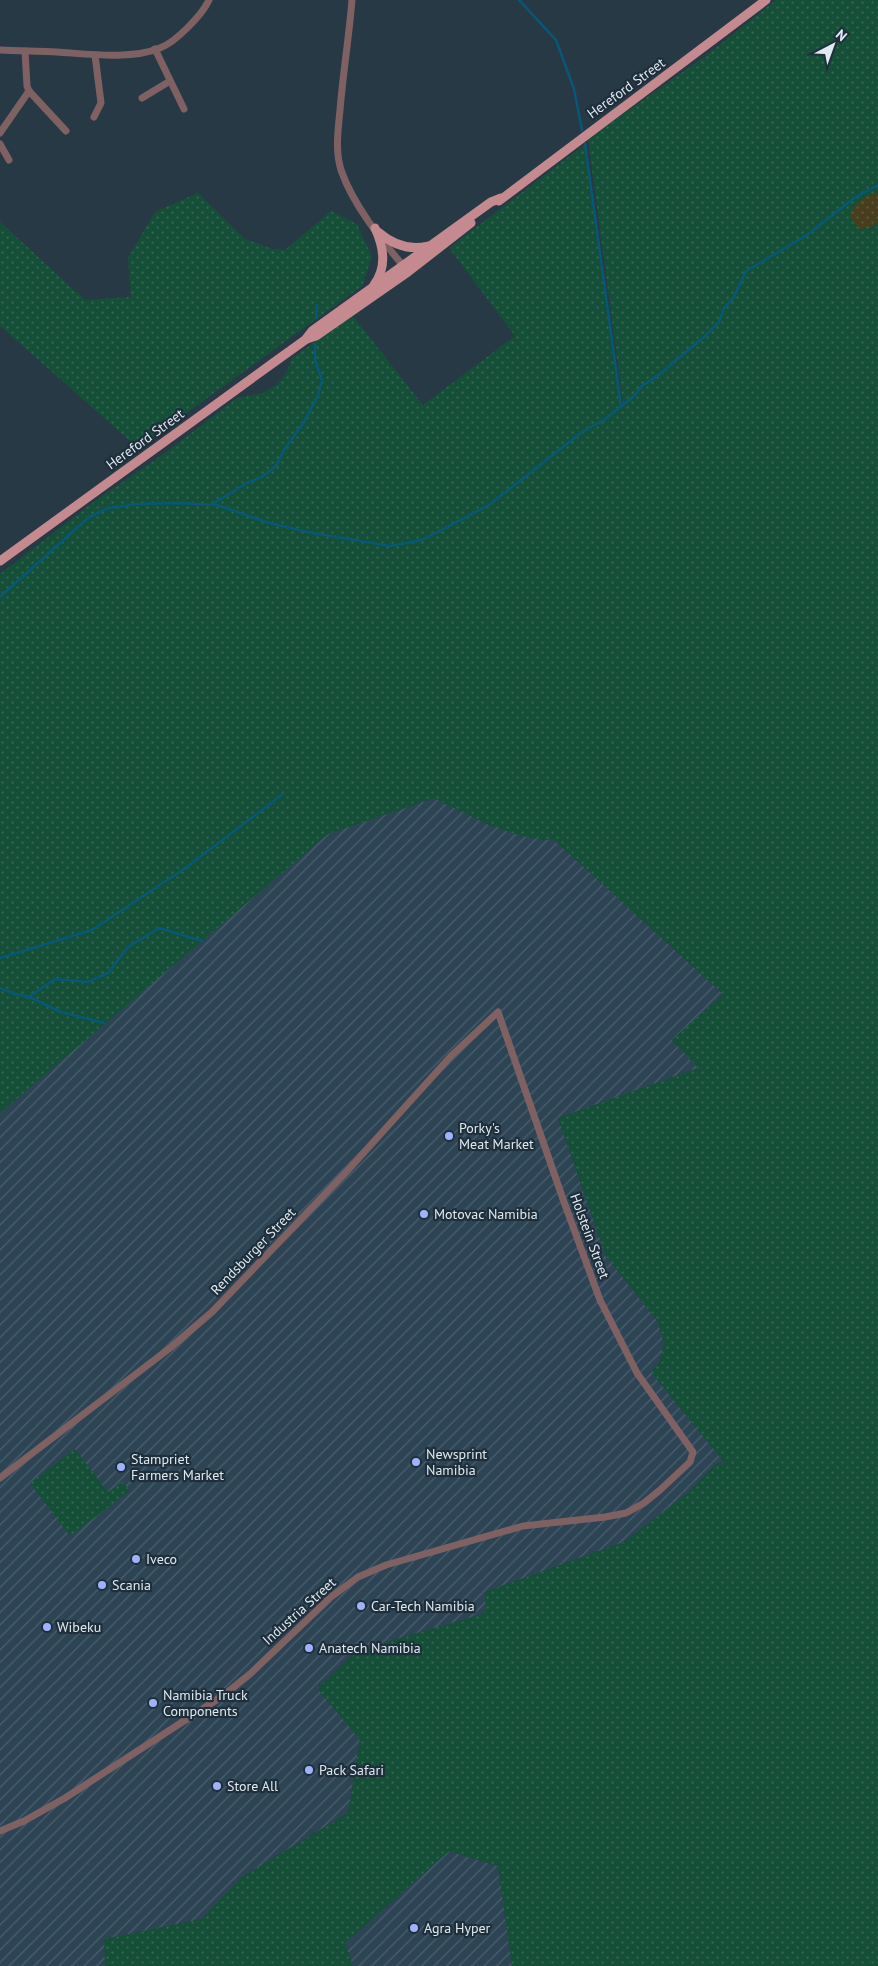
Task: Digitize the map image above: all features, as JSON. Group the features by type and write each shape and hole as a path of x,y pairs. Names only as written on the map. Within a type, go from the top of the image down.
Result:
{"main road":[{"name":"Hereford Street","path":"0,561 305,340 316,336 405,268 494,206 501,198 766,0"},
{"name":"Hereford Street","path":"305,340 312,331 371,289 405,268 433,244 491,202 501,198"},
{"path":"376,230 385,238 400,246 417,248 433,244"},
{"path":"371,289 380,276 383,260 381,241 376,230"}],"street":[{"path":"0,50 95,55 135,53 161,48 183,30 206,7 209,0"},
{"path":"352,0 338,135 338,158 349,190 405,268"},
{"path":"155,49 184,109"},
{"path":"25,51 29,91 66,131"},
{"path":"94,117 102,102 95,55"},
{"path":"142,98 170,81"},
{"path":"0,132 29,91"},
{"path":"0,144 9,160"},
{"name":"Holstein Street","path":"498,1012 600,1300 637,1373 693,1452"},
{"name":"Rendsburger Street","path":"0,1478 170,1348 212,1312 349,1168 451,1056 498,1012"},
{"name":"Industria Street","path":"0,1831 24,1821 65,1798 224,1695 243,1680 331,1597 358,1577 386,1565 523,1526 606,1517 626,1512 644,1503 660,1490 690,1462 693,1452"}],"shaded area":[{"path":"434,798 489,825 543,840 553,839 723,994 672,1040 699,1068 558,1118 606,1256 658,1322 664,1343 659,1363 651,1372 725,1463 716,1464 688,1493 624,1542 485,1592 487,1613 358,1650 317,1688 360,1739 348,1813 242,1877 202,1919 105,1939 105,1966 0,1966 0,1113 212,930 328,834"},
{"path":"449,1851 498,1866 512,1966 353,1966 345,1943"}],"green space":[{"path":"776,0 878,0 878,1966 512,1966 498,1866 449,1851 345,1943 353,1966 105,1966 104,1939 202,1919 242,1877 348,1813 360,1740 317,1688 359,1650 486,1613 485,1592 624,1542 688,1493 716,1464 725,1463 651,1372 659,1363 664,1343 658,1322 606,1256 558,1118 698,1068 672,1040 723,994 553,839 525,837 509,832 492,826 434,798 328,834 0,1113 0,574 95,501 169,450 237,398 263,393 278,384 287,372 291,359 352,315 423,405 515,336 449,248 584,145 620,407 623,404 588,139 708,54"},
{"path":"198,193 245,239 272,249 285,250 331,211 357,224 372,257 362,286 138,448 0,326 0,222 85,300 131,297 128,258 155,212"},
{"path":"75,1449 108,1492 123,1482 130,1491 70,1536 30,1483"}],"sand":[{"path":"878,193 878,222 871,227 859,229 850,216 854,207 868,196"}],"waterway":[{"path":"519,0 556,40 574,89 582,130"},
{"path":"585,144 621,406"},
{"path":"0,597 89,517 108,508 137,504 180,503 217,505 266,522 307,532 390,546 422,540 489,505 582,432 604,420 634,396 642,386 660,374 704,337 719,322 724,308 734,297 746,271 807,235 854,198 878,185"},
{"path":"316,318 317,305"},
{"path":"214,503 247,483 262,477 276,466 284,450 304,422 318,395 322,380 315,360 315,344"},
{"path":"0,958 92,930 184,869 283,794"},
{"path":"29,997 55,979 88,982 108,973 128,947 159,928 202,941"},
{"path":"0,988 29,997 61,1012 104,1023"}],"place":[{"name":"Porky's Meat Market","path":"449,1136"},
{"name":"Motovac Namibia","path":"424,1214"},
{"name":"Newsprint Namibia","path":"416,1462"},
{"name":"Stampriet Farmers Market","path":"121,1467"},
{"name":"Iveco","path":"136,1559"},
{"name":"Scania","path":"102,1585"},
{"name":"Car-Tech Namibia","path":"361,1606"},
{"name":"Wibeku","path":"47,1627"},
{"name":"Anatech Namibia","path":"309,1648"},
{"name":"Namibia Truck Components","path":"153,1703"},
{"name":"Pack Safari","path":"309,1770"},
{"name":"Store All","path":"217,1786"},
{"name":"Agra Hyper","path":"414,1928"}]}
